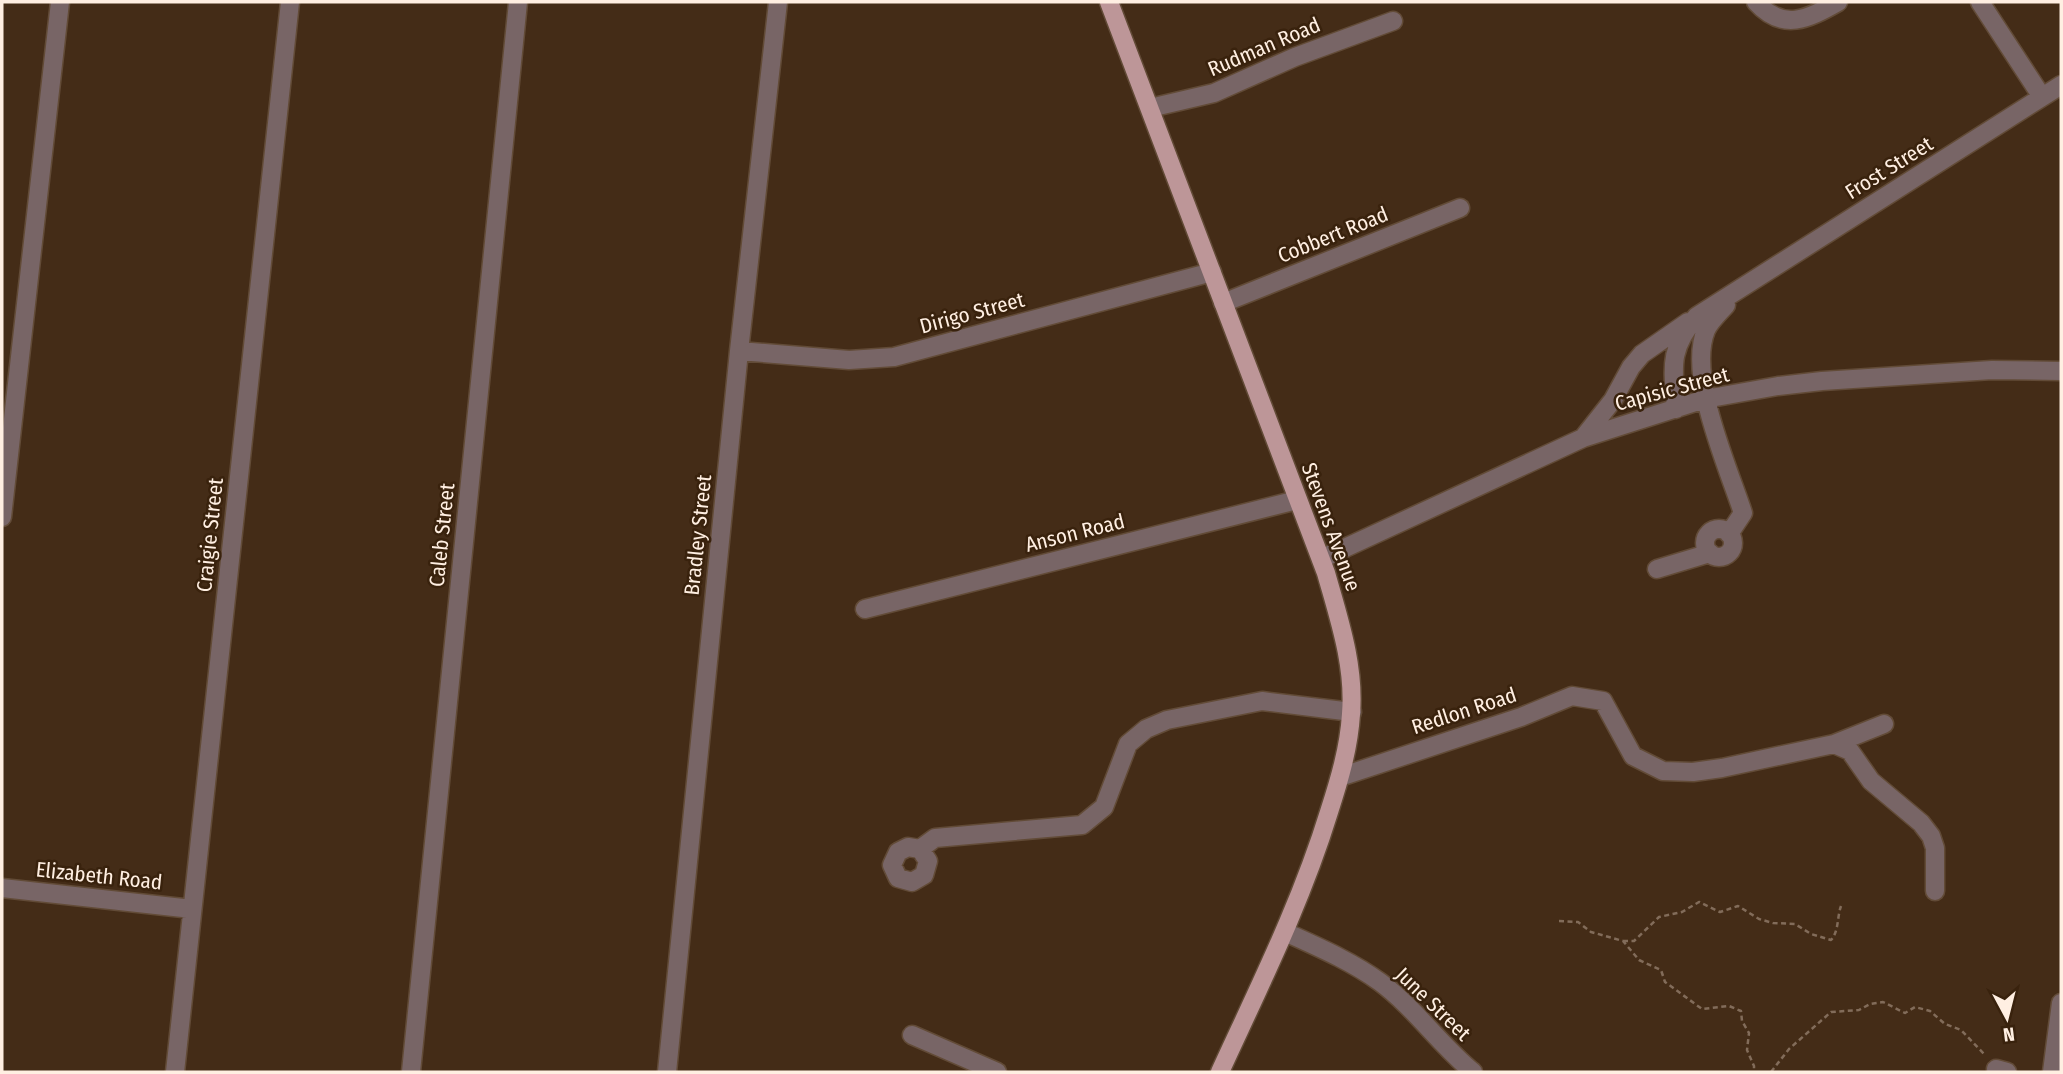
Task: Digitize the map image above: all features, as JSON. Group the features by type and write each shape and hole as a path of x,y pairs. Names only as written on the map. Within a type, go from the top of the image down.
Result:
{"main road":[{"name":"Stevens Avenue","path":"1110,2 1321,559 1349,658 1352,712 1340,776 1309,874 1220,1072"}],"street":[{"path":"2,517 60,2"},
{"name":"Craigie Street","path":"175,1072 290,2"},
{"name":"Caleb Street","path":"411,1072 518,2"},
{"name":"Bradley Street","path":"667,1072 739,351 778,2"},
{"path":"1756,2 1776,18 1797,20 1818,14 1838,2"},
{"path":"1980,2 2042,97"},
{"name":"Rudman Road","path":"1150,108 1214,93 1294,57 1393,21"},
{"name":"Frost Street","path":"1583,438 1613,400 1631,367 1670,333 2061,85"},
{"name":"Cobbert Road","path":"1223,303 1460,208"},
{"name":"Dirigo Street","path":"739,351 849,360 894,357 1212,272"},
{"name":"Frost Street","path":"1657,569 1710,554 1719,557 1728,554 1733,542 1729,534 1743,513 1705,399 1701,360 1706,332 1740,289"},
{"name":"Frost Street","path":"1676,409 1676,348 1683,332 1697,316"},
{"name":"Capisic Street","path":"1321,559 1583,438 1705,399 1822,381 1992,370 2061,371"},
{"name":"Anson Road","path":"865,609 1297,500"},
{"name":"Redlon Road","path":"1340,776 1521,717 1572,696 1603,701 1633,756 1663,771 1693,772 1722,768 1834,744"},
{"path":"920,849 931,839 939,837 1082,825 1104,807 1128,744 1146,729 1167,720 1262,701 1352,712"},
{"path":"1834,744 1884,724"},
{"path":"1834,744 1850,751 1871,781 1921,823 1931,836 1935,848 1935,891"},
{"name":"Elizabeth Road","path":"2,888 192,909"},
{"name":"June Street","path":"1285,932 1353,964 1381,983 1406,1004 1452,1055 1473,1072"},
{"path":"2052,1072 2061,1003"},
{"path":"912,1035 997,1072"}],"path":[{"path":"1633,399 1667,390"},
{"path":"1559,920 1578,922 1591,932 1623,942 1634,941 1659,917 1682,912 1699,902 1720,912 1738,906 1759,919 1795,924 1831,940 1836,935 1841,906"},
{"path":"1623,942 1639,960 1661,970 1665,982 1702,1009 1729,1006 1741,1012 1742,1021 1749,1034 1747,1050 1754,1072"},
{"path":"1771,1072 1799,1040 1831,1012 1859,1010 1870,1004 1883,1002 1905,1013 1915,1007 1930,1011 1945,1024 1961,1030 2001,1070"}]}
